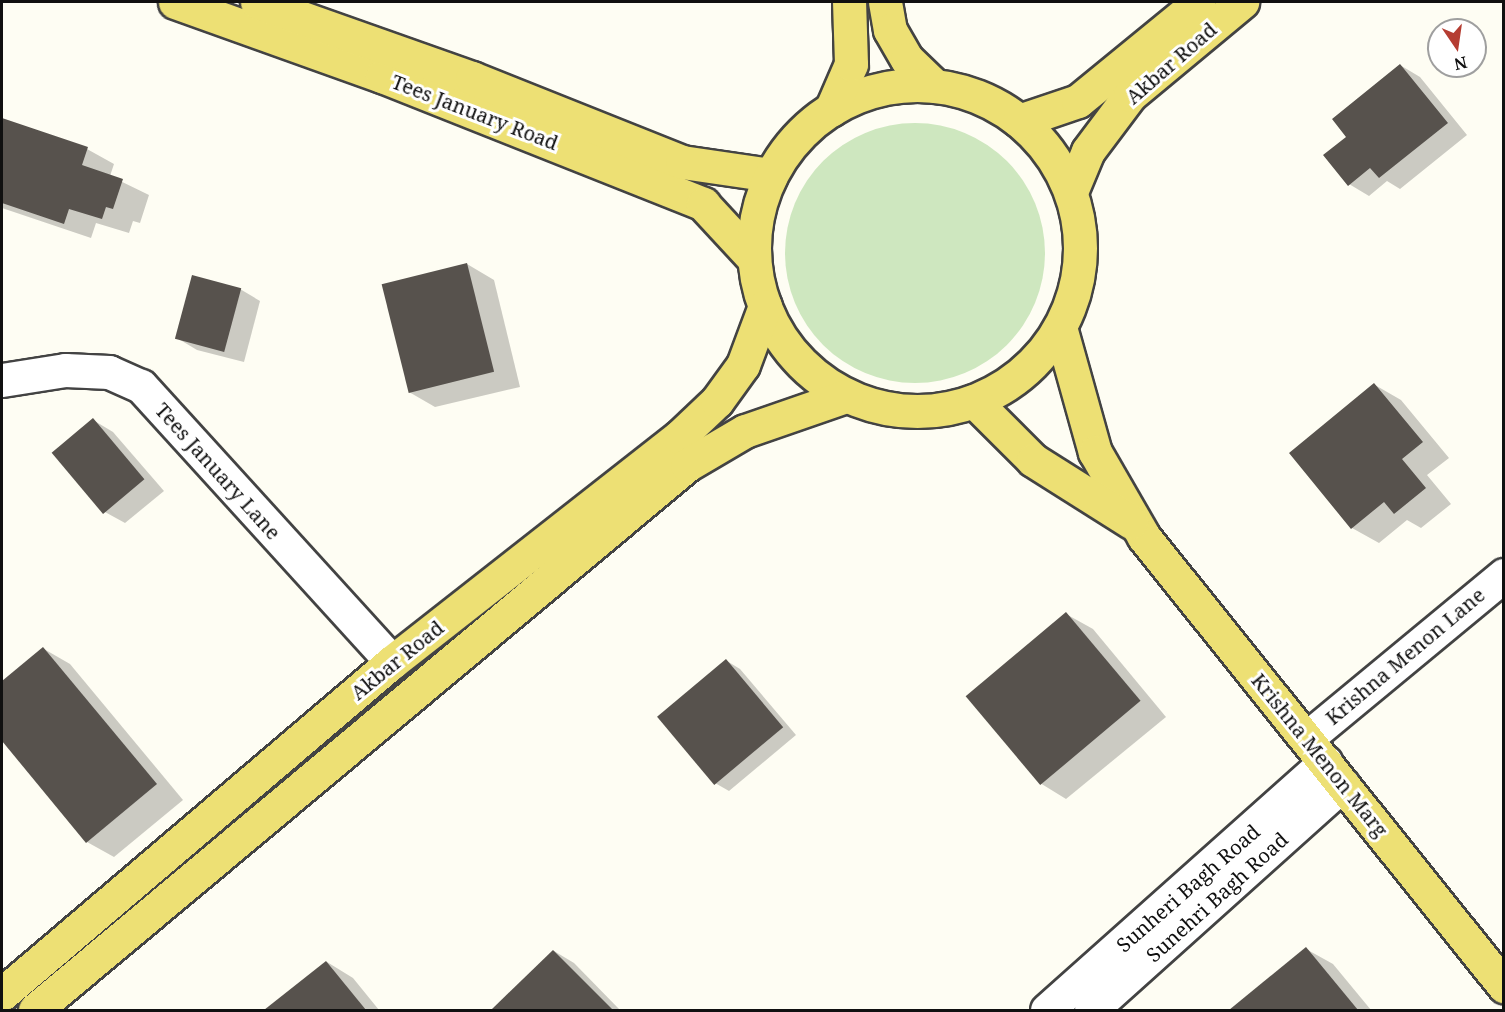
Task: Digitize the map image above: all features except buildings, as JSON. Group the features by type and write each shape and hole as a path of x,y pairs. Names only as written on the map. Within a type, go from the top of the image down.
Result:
{"main road":[{"name":"Tees January Road","path":"175,2 382,76 702,204 753,258"},
{"name":"Tees January Road","path":"257,2 472,78 682,162 771,175"},
{"path":"831,110 851,64 849,2"},
{"path":"885,2 890,30 907,59 936,86"},
{"name":"Akbar Road","path":"1019,121 1078,101 1199,2"},
{"name":"Akbar Road","path":"1071,192 1088,151 1134,91 1242,2"},
{"path":"936,86 985,100 1019,121 1053,158 1071,192 1081,242 1079,268 1060,327 1018,376 974,401 909,411 846,396 789,351 765,306 753,258 756,215 771,175 796,138 831,110 881,89 936,86"},
{"name":"Akbar Road","path":"2,994 392,662 717,401 743,365 765,306"},
{"name":"Krishna Menon Marg","path":"1060,327 1095,452 1136,525 1503,986"},
{"name":"Akbar Road","path":"35,1011 687,465 745,431 846,396"},
{"name":"Krishna Menon Marg","path":"974,401 1033,460 1136,525"}],"street":[{"name":"Tees January Lane","path":"2,380 65,370 109,372 141,386 392,662"},
{"name":"Krishna Menon Lane","path":"1325,761 1503,575"},
{"name":"Sunheri Bagh Road","path":"1047,1011 1325,761"},
{"name":"Sunehri Bagh Road","path":"1091,1011 1325,761"}],"green space":[{"path":"902,123 928,123 953,128 976,138 998,152 1016,170 1030,192 1040,215 1045,253 1040,291 1030,314 1016,336 998,354 976,368 953,378 928,383 902,383 877,378 854,368 832,354 814,336 800,314 790,291 785,266 785,240 790,215 800,192 814,170 832,152 854,138 877,128"}]}
